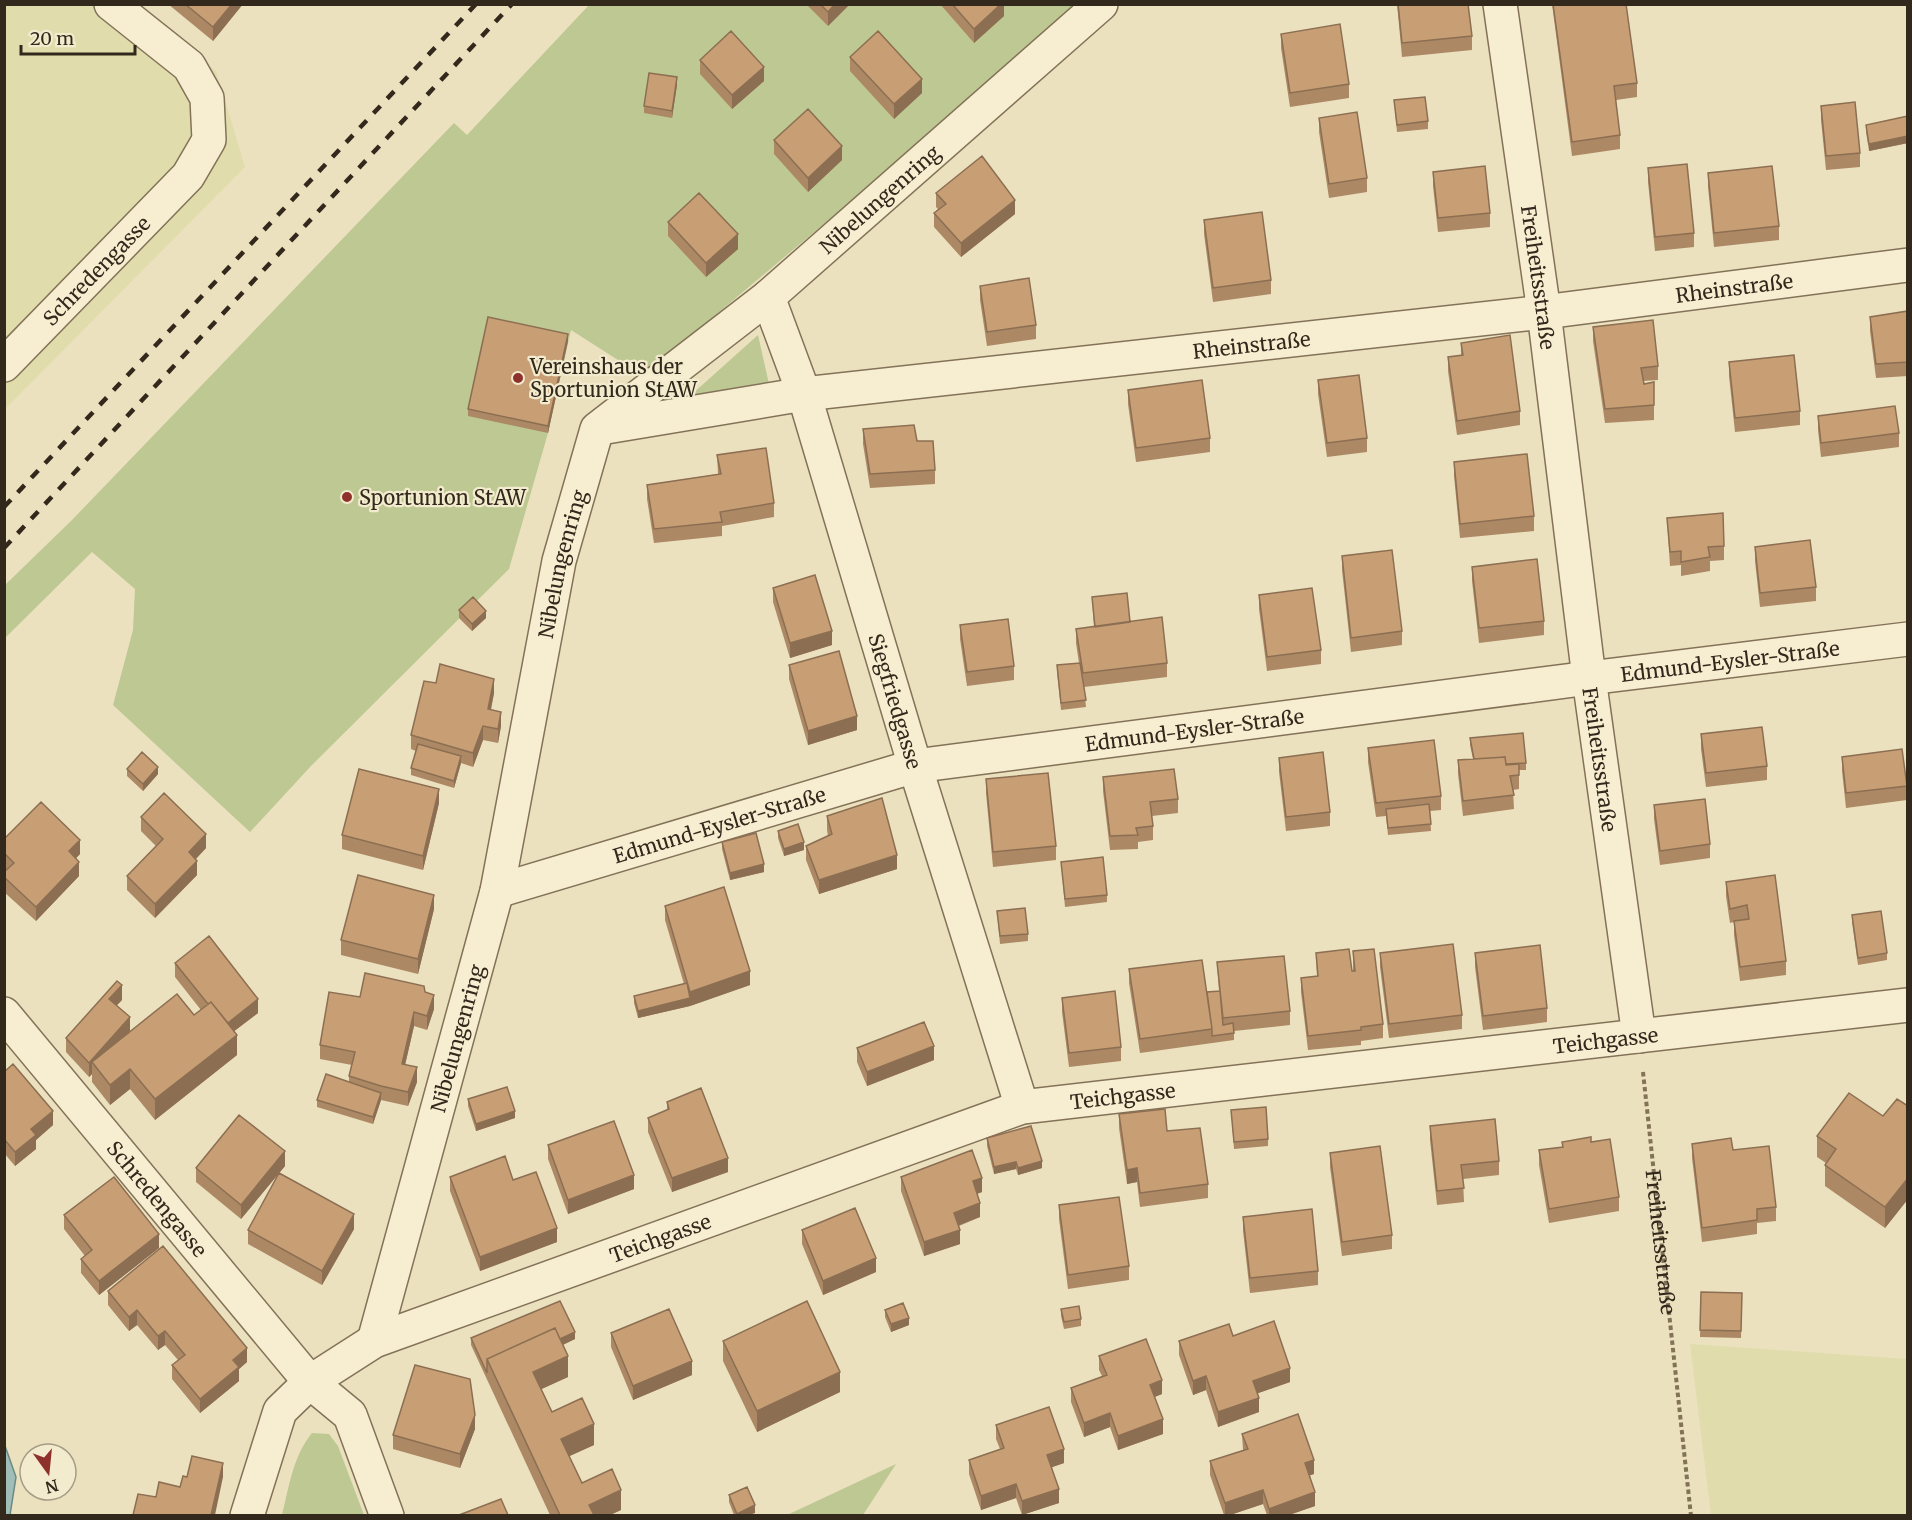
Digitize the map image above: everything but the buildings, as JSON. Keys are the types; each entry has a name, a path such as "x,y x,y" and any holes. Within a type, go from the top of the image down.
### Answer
{"street":[{"name":"Schredengasse","path":"4,365 188,176 209,140 207,98 189,66 111,4"},
{"name":"Nibelungenring","path":"374,1341 497,891 559,561 597,429 768,297 1101,4"},
{"name":"Freiheitsstraße","path":"1500,4 1544,312 1589,678 1639,1036"},
{"name":"Rheinstraße","path":"597,429 804,394 1544,312 1908,265"},
{"name":"Siegfriedgasse","path":"768,297 804,394 915,766 1022,1107"},
{"name":"Edmund-Eysler-Straße","path":"497,891 915,766 1908,639"},
{"name":"Teichgasse","path":"374,1341 1022,1107 1908,1005"},
{"name":"Schredengasse","path":"4,1014 310,1382"},
{"path":"247,1515 280,1411 310,1382 374,1341"},
{"path":"310,1382 350,1415 387,1515"}],"path":[{"name":"Freiheitsstraße","path":"1639,1036 1691,1515"}],"shaded area":[{"path":"5,5 128,5 216,71 245,167 5,409"},
{"path":"1690,1344 1907,1359 1907,1515 1711,1515"}],"green space":[{"path":"589,5 1084,5 643,376 571,330 548,433 509,569 311,766 250,832 113,705 133,630 135,589 92,552 5,638 5,585 72,520 454,123 467,135"},
{"path":"758,335 769,384 691,395"},
{"path":"312,1433 329,1434 338,1446 364,1515 282,1515 296,1462"},
{"path":"896,1464 863,1515 787,1515"}],"water":[{"path":"4,1443 16,1477 10,1515 5,1515"}],"railway":[{"path":"4,507 476,4"},
{"path":"4,548 512,4"}],"place":[{"name":"Vereinshaus der Sportunion StAW","path":"518,378"},
{"name":"Sportunion StAW","path":"347,497"}]}
